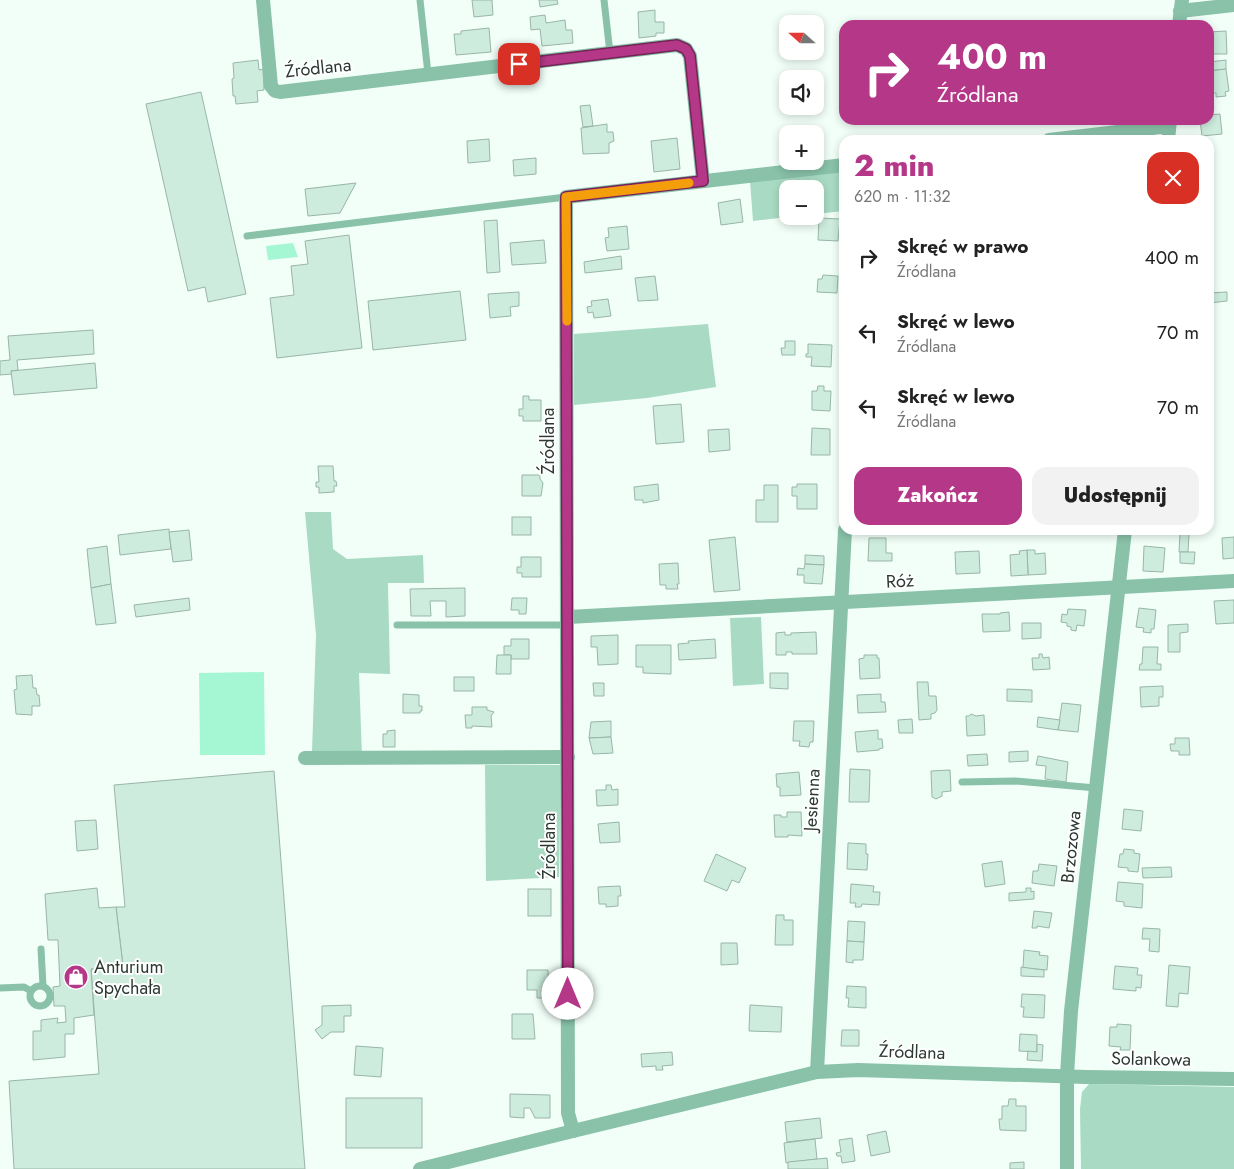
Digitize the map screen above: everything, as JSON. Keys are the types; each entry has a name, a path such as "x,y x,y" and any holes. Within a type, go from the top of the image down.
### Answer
{"street":[{"name":"Źródlana","path":"263,0 271,86 280,92 677,45 686,49 690,56 703,181"},
{"path":"1180,12 1234,5"},
{"path":"1085,135 1156,125"},
{"path":"566,197 839,166"},
{"name":"Źródlana","path":"566,197 568,1113 573,1131 817,1072 858,1070 1067,1075"},
{"name":"Jesienna","path":"817,1072 845,535"},
{"name":"Brzozowa","path":"1067,1169 1067,1075 1071,1011 1124,535"},
{"name":"Róż","path":"568,621 841,603 1234,581"},
{"path":"306,758 568,757"},
{"name":"Solankowa","path":"1067,1075 1234,1079"},
{"path":"420,1169 573,1131"}],"lane":[{"path":"420,0 428,74"},
{"path":"604,0 610,53"},
{"path":"247,236 566,197"},
{"path":"397,625 568,621"},
{"path":"962,782 1015,781 1096,788"},
{"path":"41,949 43,986"},
{"path":"36,986 43,986 48,990 50,996 45,1005 39,1006 33,1003 30,997 31,991 36,986"},
{"path":"0,988 24,987 31,991"}],"shaded area":[{"path":"839,172 839,212 824,213 824,180 779,180 779,218 753,221 750,181"},
{"path":"293,243 298,257 268,260 266,246"},
{"path":"708,324 716,387 647,398 574,405 574,334"},
{"path":"305,512 331,512 333,549 347,559 423,555 424,583 388,583 390,674 359,673 362,756 312,751 316,635"},
{"path":"761,617 764,684 733,686 730,618"},
{"path":"264,672 265,755 200,755 199,673"},
{"path":"485,765 561,765 559,877 486,881"},
{"path":"1089,1084 1234,1087 1234,1169 1081,1169 1080,1109 1082,1092"}],"building":[{"path":"472,0 492,0 493,15 474,17"},
{"path":"539,0 557,0 558,4 540,7"},
{"path":"655,10 655,22 664,22 664,33 656,33 656,36 639,38 638,12"},
{"path":"545,15 546,23 565,20 566,30 572,30 573,43 542,46 540,29 531,30 530,17"},
{"path":"489,28 491,52 456,55 454,34 461,34 461,31"},
{"path":"1226,31 1227,54 1214,54 1214,32"},
{"path":"258,60 259,70 263,69 264,90 257,91 258,102 236,104 235,96 233,96 233,63"},
{"path":"1226,60 1226,69 1214,70 1214,61"},
{"path":"1226,69 1229,91 1225,92 1226,96 1216,97 1216,93 1214,93 1214,70"},
{"path":"201,92 246,294 208,302 205,287 188,291 146,104"},
{"path":"590,105 593,126 583,127 580,106"},
{"path":"1220,114 1222,134 1202,135 1201,125 1214,125 1214,115"},
{"path":"607,124 607,132 613,132 614,141 609,143 609,153 583,154 581,128"},
{"path":"677,138 680,169 654,172 651,141"},
{"path":"489,139 490,161 468,163 467,141"},
{"path":"536,158 536,174 514,176 513,160"},
{"path":"356,183 340,213 308,216 305,189"},
{"path":"740,199 743,222 721,225 718,203"},
{"path":"824,218 839,219 838,241 818,240 819,225 824,225"},
{"path":"497,220 500,272 487,273 484,221"},
{"path":"627,226 629,249 607,251 605,238 609,237 608,228"},
{"path":"349,235 362,348 277,358 270,298 294,295 291,266 308,264 305,241"},
{"path":"544,240 546,263 512,265 510,243"},
{"path":"621,256 622,269 585,273 584,262"},
{"path":"823,275 838,276 837,293 817,292 818,279 822,279"},
{"path":"655,276 658,300 638,301 635,278"},
{"path":"460,291 466,340 373,350 368,301"},
{"path":"519,292 519,306 510,307 511,316 490,318 488,294"},
{"path":"1227,292 1227,301 1214,302 1214,293"},
{"path":"608,299 611,316 594,318 593,312 588,313 587,307 592,306 591,301"},
{"path":"93,330 94,354 17,360 18,370 11,371 12,374 0,375 0,361 10,360 8,336"},
{"path":"785,341 795,341 795,355 782,355 781,348 785,348"},
{"path":"808,344 832,345 831,367 811,366 812,357 806,357 806,354 808,354"},
{"path":"95,363 97,388 14,395 11,371"},
{"path":"818,386 824,386 824,391 831,391 830,411 812,410 812,391 817,391"},
{"path":"523,396 529,396 529,400 541,400 541,421 523,421 523,416 519,416 519,409 523,409"},
{"path":"681,404 684,442 656,444 653,406"},
{"path":"812,428 830,429 830,455 811,455"},
{"path":"729,429 730,450 709,452 708,430"},
{"path":"318,466 333,466 334,481 336,481 337,486 334,486 334,492 319,493 319,487 316,487 316,482 319,482"},
{"path":"522,475 540,475 543,483 541,496 522,496"},
{"path":"658,484 659,500 643,503 643,500 635,500 634,487"},
{"path":"797,484 817,484 817,509 797,509 797,496 792,496 792,487 797,487"},
{"path":"764,485 778,485 778,522 756,522 756,500 764,500"},
{"path":"512,517 531,517 531,535 512,535"},
{"path":"169,529 171,549 120,555 118,535"},
{"path":"189,530 192,560 173,562 169,532"},
{"path":"1180,535 1189,535 1188,552 1179,552"},
{"path":"735,537 740,590 714,592 709,540"},
{"path":"1234,537 1234,558 1223,559 1222,538"},
{"path":"869,538 886,538 886,553 892,553 892,561 868,561"},
{"path":"107,546 111,584 91,588 87,549"},
{"path":"1144,546 1165,548 1163,572 1143,571"},
{"path":"1027,550 1035,550 1035,554 1045,553 1046,574 1028,575"},
{"path":"1027,550 1028,575 1011,576 1010,555 1020,554 1019,551"},
{"path":"979,551 980,573 956,574 955,552"},
{"path":"1180,552 1195,552 1194,564 1180,563"},
{"path":"805,555 824,556 824,565 805,564"},
{"path":"521,557 541,557 541,577 522,577 522,573 517,573 517,567 521,567"},
{"path":"678,563 678,589 666,589 666,585 660,585 659,564"},
{"path":"805,564 824,565 822,584 804,583 804,575 797,575 798,568 804,569"},
{"path":"111,584 116,623 96,625 91,588"},
{"path":"465,588 465,616 446,617 446,601 430,601 431,616 411,616 410,589"},
{"path":"189,598 190,610 136,617 134,605"},
{"path":"512,598 527,598 526,614 519,614 519,610 511,610"},
{"path":"1234,600 1234,623 1216,624 1214,601"},
{"path":"1139,608 1156,610 1154,629 1151,629 1151,633 1143,632 1144,628 1136,627"},
{"path":"1068,609 1086,610 1084,626 1077,625 1076,631 1071,630 1067,623 1061,622 1062,614 1067,615"},
{"path":"1009,612 1010,631 983,632 982,614"},
{"path":"1022,623 1041,623 1041,638 1022,639"},
{"path":"1188,624 1188,632 1180,633 1180,652 1168,652 1168,625"},
{"path":"785,632 785,635 791,635 791,633 816,632 817,654 792,654 792,652 786,652 786,655 776,655 776,633"},
{"path":"618,635 618,664 598,665 597,647 591,647 591,636"},
{"path":"511,639 529,639 529,659 511,659 511,655 504,655 504,646 511,646"},
{"path":"715,639 716,658 679,660 678,644 689,643 688,641"},
{"path":"636,645 671,645 671,674 643,673 643,667 636,667"},
{"path":"1143,647 1158,647 1157,664 1161,664 1161,670 1139,670 1140,664 1142,664"},
{"path":"1039,654 1042,654 1043,658 1049,657 1050,669 1033,670 1032,658 1039,658"},
{"path":"497,655 511,655 511,674 496,674"},
{"path":"864,655 877,655 877,658 879,658 880,678 860,679 859,659 864,658"},
{"path":"770,673 788,673 788,689 770,688"},
{"path":"32,675 33,688 36,688 37,695 39,695 40,706 32,706 32,715 16,714 14,690 17,689 16,676"},
{"path":"454,677 474,677 474,691 454,691"},
{"path":"917,682 928,682 929,696 936,696 937,710 931,714 931,719 919,720"},
{"path":"593,683 604,683 604,696 594,696"},
{"path":"1163,686 1163,697 1159,697 1159,706 1141,707 1140,687"},
{"path":"1007,689 1032,690 1032,702 1007,701"},
{"path":"403,694 419,695 419,706 422,706 420,713 403,713"},
{"path":"881,694 881,702 885,702 886,712 858,713 857,695"},
{"path":"1062,703 1081,705 1078,732 1058,730"},
{"path":"472,707 487,707 487,710 494,712 491,716 492,727 472,726 472,728 466,728 465,715 472,715"},
{"path":"971,714 976,716 984,715 985,735 967,736 966,716"},
{"path":"1038,717 1060,720 1058,730 1037,727"},
{"path":"912,719 913,733 899,733 898,720"},
{"path":"611,721 611,737 589,738 591,722"},
{"path":"794,721 814,721 813,742 810,742 809,747 799,746 800,741 793,741"},
{"path":"395,730 395,747 383,747 383,734 387,734 387,731"},
{"path":"878,730 878,739 882,739 883,748 857,752 855,732"},
{"path":"611,737 613,753 593,754 589,738"},
{"path":"1175,738 1189,738 1190,755 1179,755 1179,751 1171,751 1170,744 1175,744"},
{"path":"1028,751 1028,761 1009,762 1009,752"},
{"path":"987,754 988,765 968,766 967,755"},
{"path":"1038,756 1068,762 1066,782 1045,779 1046,766 1036,765"},
{"path":"850,769 870,770 869,802 849,802"},
{"path":"950,770 951,791 942,792 942,796 936,799 932,797 931,771"},
{"path":"274,771 305,1169 14,1169 9,1081 99,1074 91,969 123,966 116,907 125,907 114,785"},
{"path":"799,772 801,795 780,796 780,787 777,787 776,774"},
{"path":"606,785 611,785 612,790 618,789 618,805 597,806 596,790 606,790"},
{"path":"1124,809 1143,811 1141,831 1122,829"},
{"path":"787,812 801,812 802,836 788,835 788,837 775,837 774,815 787,817"},
{"path":"96,820 98,849 77,851 75,821"},
{"path":"619,822 620,842 600,843 598,824"},
{"path":"848,843 866,844 866,854 868,854 867,870 847,869"},
{"path":"1124,849 1134,850 1134,853 1140,854 1138,872 1118,867 1120,854 1123,854"},
{"path":"716,854 746,868 739,883 732,880 727,891 704,881"},
{"path":"1002,861 1005,884 985,887 982,864"},
{"path":"1039,864 1057,866 1054,886 1032,883 1033,871 1038,871"},
{"path":"1171,867 1172,877 1143,878 1142,868"},
{"path":"1118,882 1143,884 1142,908 1124,906 1124,902 1116,901"},
{"path":"851,884 874,886 873,892 880,892 879,905 862,904 861,907 855,907 856,903 850,903"},
{"path":"620,886 621,896 618,896 618,906 606,907 606,904 599,904 598,887"},
{"name":"Anturium Spychała","path":"97,888 99,908 116,907 123,966 91,969 94,1015 74,1018 74,1034 65,1034 65,1057 33,1060 33,1031 41,1031 41,1020 58,1018 57,1023 66,1022 65,1006 54,1006 53,987 60,986 58,940 48,940 45,894"},
{"path":"1026,888 1031,888 1031,892 1034,891 1034,899 1009,901 1009,893 1026,892"},
{"path":"528,889 551,889 551,916 528,916"},
{"path":"1034,911 1052,913 1049,928 1037,926 1037,928 1032,928"},
{"path":"776,915 784,915 784,920 793,920 793,945 775,945"},
{"path":"848,921 865,922 864,942 847,941"},
{"path":"1143,928 1160,929 1159,952 1149,951 1150,939 1142,939"},
{"path":"847,941 864,942 863,960 853,960 853,963 846,962"},
{"path":"721,943 737,943 738,964 721,965"},
{"path":"1024,950 1040,952 1039,955 1048,956 1047,970 1023,968"},
{"path":"1169,965 1190,967 1188,994 1179,993 1178,1007 1166,1006"},
{"path":"1115,966 1138,968 1137,975 1142,975 1141,988 1136,987 1136,991 1113,989"},
{"path":"1021,967 1044,970 1044,977 1021,976"},
{"path":"527,970 548,970 549,998 537,998 537,990 527,990"},
{"path":"847,986 866,987 866,1008 848,1007 849,998 846,998"},
{"path":"1022,994 1045,995 1044,1018 1023,1017 1024,1007 1021,1007"},
{"path":"351,1005 351,1016 344,1016 344,1032 331,1032 322,1039 315,1030 322,1025 322,1006"},
{"path":"750,1005 782,1007 781,1032 749,1031"},
{"path":"512,1014 533,1014 535,1039 512,1039"},
{"path":"1117,1024 1131,1025 1130,1050 1120,1050 1121,1047 1109,1046 1110,1027 1117,1027"},
{"path":"842,1030 859,1030 859,1046 841,1046"},
{"path":"1020,1034 1037,1035 1037,1052 1019,1051"},
{"path":"1037,1044 1043,1045 1042,1061 1027,1060 1028,1051 1037,1052"},
{"path":"356,1046 383,1048 381,1077 354,1075"},
{"path":"672,1052 673,1065 662,1066 663,1070 656,1070 656,1066 642,1067 641,1054"},
{"path":"510,1094 550,1095 550,1118 535,1118 530,1108 524,1108 524,1118 510,1117"},
{"path":"346,1098 422,1098 422,1148 346,1148"},
{"path":"1009,1099 1016,1099 1016,1106 1026,1106 1026,1131 1000,1130 999,1119 1002,1119 1002,1106 1008,1106"},
{"path":"820,1118 822,1138 787,1142 785,1122"},
{"path":"886,1131 890,1152 871,1156 867,1135"},
{"path":"852,1138 855,1161 842,1163 841,1156 837,1156 836,1153 841,1152 839,1140"},
{"path":"815,1139 817,1159 786,1163 784,1143"},
{"path":"827,1158 828,1169 788,1169 788,1162"},
{"path":"1024,1162 1024,1169 1010,1169 1010,1163"}],"slow traffic":[{"path":"567,321 566,197 689,183"}],"place":[{"name":"Anturium Spychała","path":"76,977"}],"route":[{"path":"519,64 677,45 686,49 690,56 703,181 566,197 568,994"}]}
